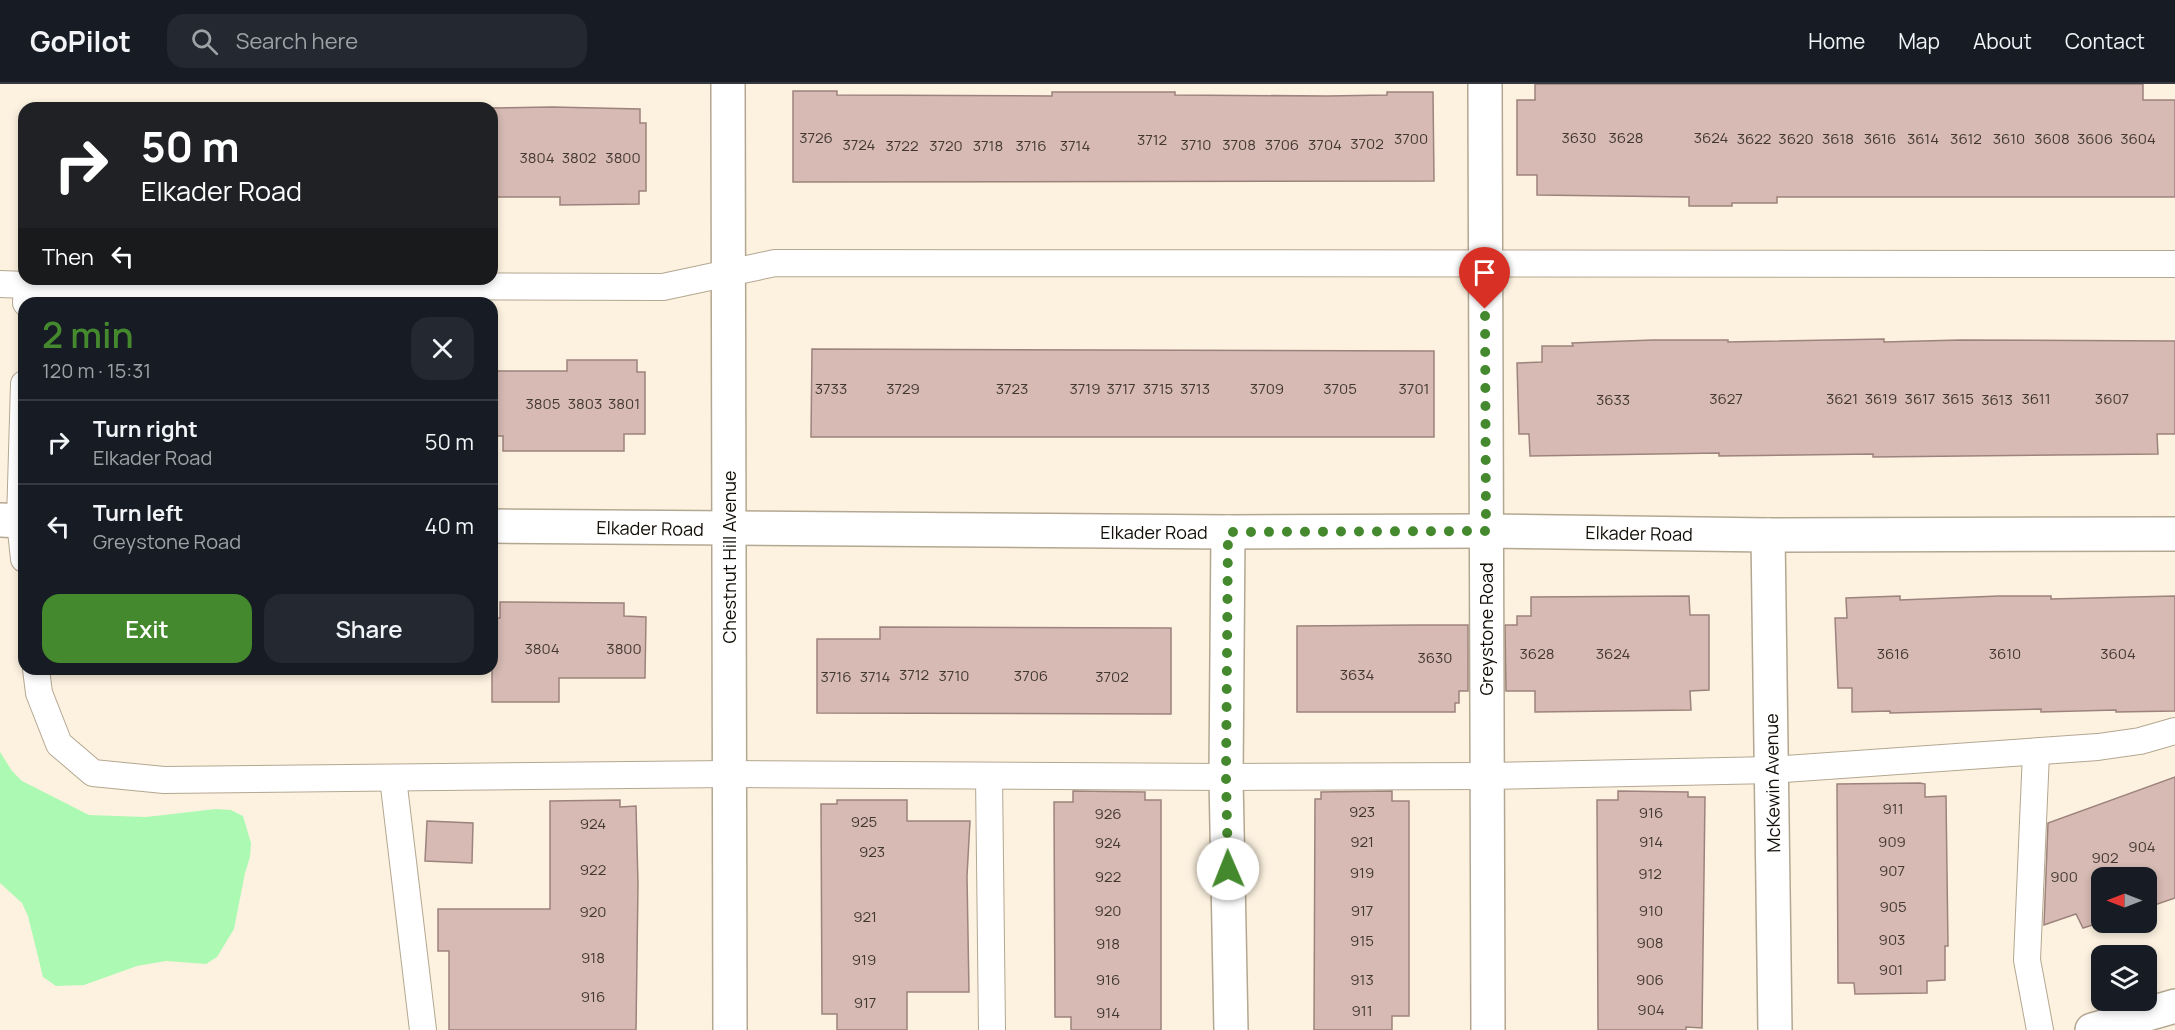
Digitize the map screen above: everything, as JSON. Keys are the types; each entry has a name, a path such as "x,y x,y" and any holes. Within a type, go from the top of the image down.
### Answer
{"street":[{"name":"Chestnut Hill Avenue","path":"728,84 730,1030"},
{"name":"Greystone Road","path":"1485,84 1488,1030"},
{"name":"Elkader Road","path":"498,526 1228,532 1486,531 1768,535 2175,534"},
{"path":"1228,532 1226,777 1231,1030"},
{"name":"McKewin Avenue","path":"1768,535 1774,1030"},
{"path":"2092,1030 2175,1006"}],"lane":[{"path":"0,284 27,294 663,287 775,263 2175,264"},
{"path":"15,521 18,475"},
{"path":"37,675 39,693 59,744 93,774 164,780 729,774 1487,776 1772,770 2036,753 2140,741 2175,731"},
{"path":"2036,753 2027,960 2040,1030"},
{"path":"988,776 992,1030"},
{"path":"393,778 423,1030"}],"green space":[{"path":"0,752 12,771 22,781 89,815 146,817 216,809 231,810 243,816 251,843 250,857 234,929 217,957 206,964 166,961 137,966 84,985 56,986 43,977 28,916 22,903 0,883"}],"building":[{"path":"1535,84 2143,84 2143,100 2175,100 2175,197 1777,197 1777,203 1689,206 1689,197 1537,195 1537,175 1517,175 1517,100 1535,100"},
{"path":"793,91 837,91 837,95 1052,96 1052,92 1327,96 1433,92 1434,181 793,182"},
{"path":"498,108 640,109 640,123 646,123 646,191 639,191 639,204 560,205 560,197 498,197"},
{"path":"1884,339 1884,342 2175,341 2175,434 2157,434 2158,454 1873,457 1873,454 1719,456 1719,453 1530,456 1529,434 1519,434 1517,363 1542,362 1542,346 1653,340 1728,340 1728,342"},
{"path":"812,349 1434,351 1434,437 811,437"},
{"path":"567,360 637,360 637,372 645,372 645,434 624,434 624,451 503,451 503,436 498,436 498,371 567,371"},
{"path":"1689,596 1690,615 1709,615 1709,690 1690,691 1691,710 1535,712 1535,691 1506,691 1505,625 1517,625 1517,616 1531,616 1531,597"},
{"path":"1900,596 1900,600 1999,596 2051,596 2051,599 2175,596 2175,711 2041,712 2041,709 1852,712 1852,688 1838,688 1835,618 1847,618 1846,598"},
{"path":"500,602 624,603 624,616 646,617 645,678 559,678 559,702 492,702 492,675 498,675 498,618 500,618"},
{"path":"1468,625 1468,691 1459,691 1459,703 1455,703 1455,712 1297,712 1297,626"},
{"path":"880,627 1171,628 1171,714 817,713 817,639 880,639"},
{"path":"2175,777 2175,898 2157,904 2157,867 2091,867 2091,925 2083,928 2076,914 2044,925 2048,823"},
{"path":"1837,784 1925,784 1925,797 1946,796 1948,946 1945,946 1945,980 1927,981 1927,993 1855,994 1854,983 1838,983"},
{"path":"1073,791 1145,792 1145,800 1161,800 1161,1030 1071,1030 1071,1017 1055,1017 1054,802 1073,802"},
{"path":"1392,791 1392,801 1409,801 1409,1016 1392,1016 1392,1030 1314,1030 1315,799 1321,799 1321,792"},
{"path":"1618,791 1688,792 1688,797 1705,797 1702,1028 1598,1030 1597,800 1618,800"},
{"path":"620,800 620,807 636,806 638,884 636,1030 449,1030 449,951 438,951 438,909 550,909 550,801"},
{"path":"837,800 907,800 907,821 970,821 967,876 969,992 907,992 907,1030 837,1030 837,1014 822,1014 821,804 837,804"},
{"path":"427,821 473,823 472,863 425,861"}],"route":[{"path":"1228,869 1226,777 1228,532 1486,531 1485,309"}]}
